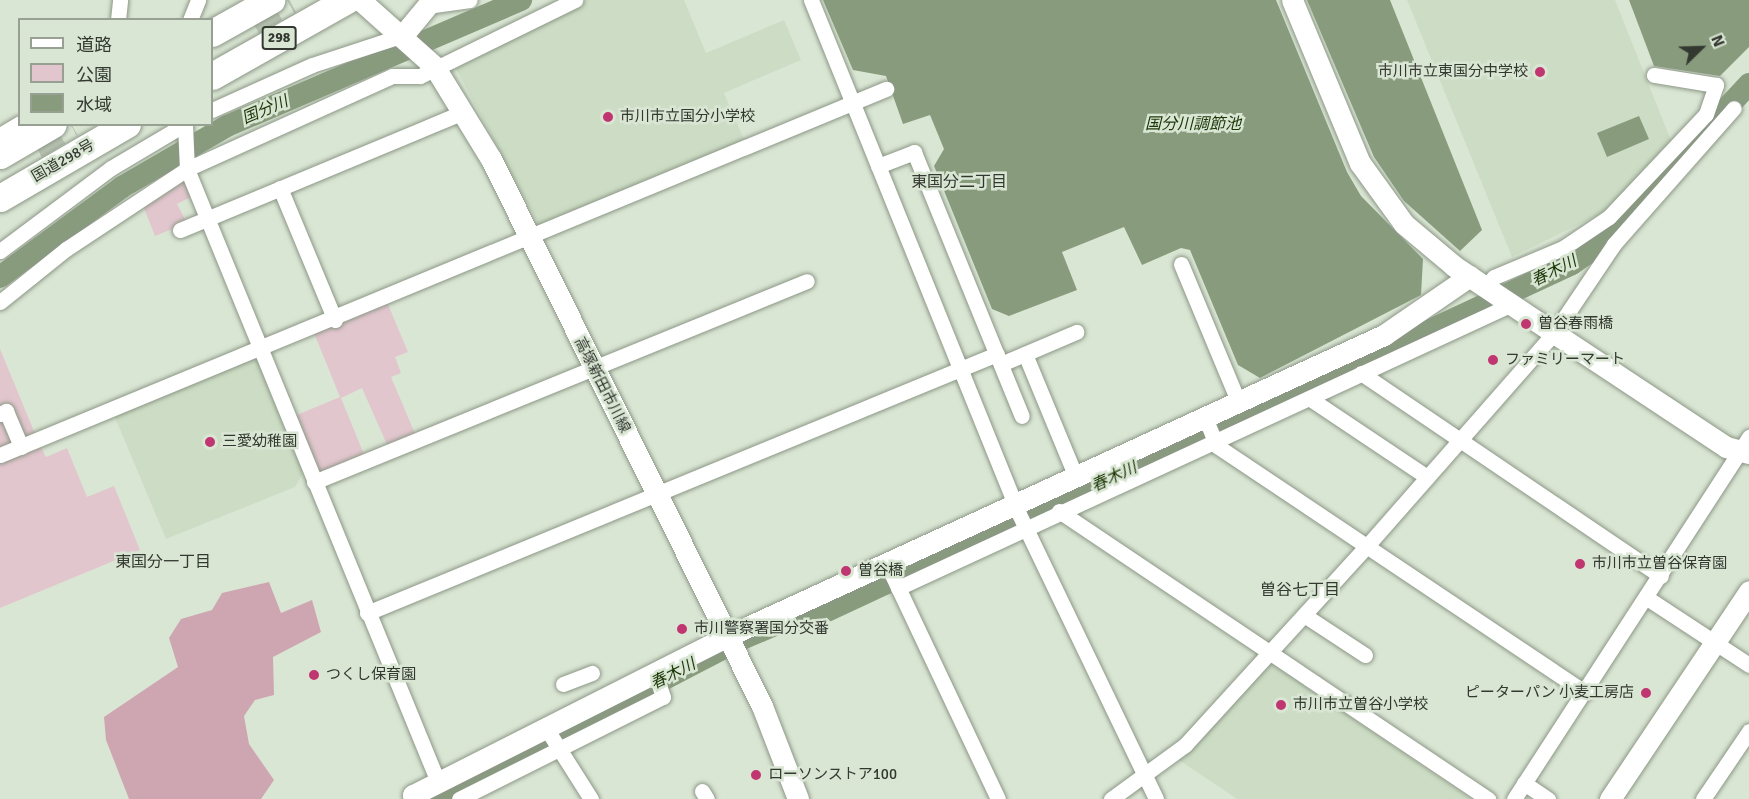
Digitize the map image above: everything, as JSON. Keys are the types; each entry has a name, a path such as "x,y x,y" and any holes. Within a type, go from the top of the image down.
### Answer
{"highway":[{"name":"298","path":"213,32 271,0"},
{"name":"298","path":"213,75 347,0"},
{"path":"0,155 50,126"},
{"name":"国道298号","path":"0,198 124,126"}],"street":[{"path":"118,18 120,0"},
{"path":"191,18 198,0"},
{"name":"高塚新田市川線","path":"360,0 403,35 429,62 464,111 732,642 798,799"},
{"path":"213,110 312,65 403,35 430,3 470,0"},
{"path":"0,302 66,249 187,165 392,76 416,77 429,62 574,0"},
{"path":"811,0 1020,518 1142,778 1156,799"},
{"path":"1292,0 1347,136 1373,184 1422,241 1554,333 1746,447 1514,799"},
{"path":"1493,292 1494,277 1563,248 1609,217 1706,114 1716,85 1654,75"},
{"path":"0,455 261,351 886,89"},
{"path":"1111,799 1185,745 1366,547 1554,333 1614,244 1734,108"},
{"path":"180,230 464,111"},
{"path":"0,135 18,124"},
{"path":"0,251 111,168 185,127 187,165 207,219 438,782"},
{"path":"878,166 914,152 1022,416"},
{"path":"280,188 335,320"},
{"path":"1181,264 1239,403"},
{"path":"314,483 807,281"},
{"path":"459,799 551,739 732,642 893,577 1020,518 1075,475 1310,398 1361,374 1493,292"},
{"path":"893,577 1020,518 1059,511 1211,430 1239,403 1399,327 1493,292"},
{"path":"367,613 960,370 1025,354 1077,332"},
{"path":"1025,354 1075,475"},
{"path":"1361,374 1661,576"},
{"path":"1310,398 1427,477"},
{"path":"0,414 6,411 21,447"},
{"path":"1211,430 1366,547 1585,692"},
{"path":"1059,511 1270,652 1436,758 1488,799"},
{"path":"893,577 998,799"},
{"path":"1610,799 1749,591"},
{"path":"1647,598 1749,665"},
{"path":"1304,615 1365,655"},
{"path":"563,684 592,673"},
{"path":"1703,799 1749,730"},
{"path":"411,798 438,782 551,739"},
{"path":"551,739 591,799"},
{"path":"1524,783 1548,799"}],"shaded area":[{"name":"市川市立国分小学校","path":"587,0 684,0 706,53 784,20 801,60 724,93 745,142 540,227 454,65"},
{"name":"市川市立東国分中学校","path":"1407,0 1615,0 1672,143 1606,211 1512,257"},
{"name":"三愛幼稚園","path":"258,356 305,470 295,487 166,539 114,415"},
{"path":"269,582 281,613 312,600 321,632 273,657 274,695 255,700 244,716 249,744 274,780 261,799 129,799 106,740 104,717 178,667 169,638 181,619 212,610 222,593"},
{"name":"市川市立曽谷小学校","path":"1271,663 1471,799 1237,799 1176,758"}],"green space":[{"path":"181,177 195,195 177,204 187,223 155,236 142,203"},
{"path":"387,302 408,352 395,357 401,373 391,377 416,436 388,447 362,388 341,398 365,457 318,476 292,417 340,397 314,333"},
{"path":"0,349 36,436 26,440 0,408"},
{"path":"0,419 14,442 0,450"},
{"path":"40,445 46,457 67,448 87,497 114,486 140,550 0,608 0,462"}],"water":[{"name":"国分川調節池","path":"823,0 1276,0 1347,172 1361,196 1423,259 1421,295 1260,378 1238,365 1190,250 1181,248 1142,265 1124,227 1062,252 1077,290 1009,316 992,309 934,166 944,149 930,115 903,124 886,76 853,70"},
{"path":"1307,0 1390,0 1482,230 1460,251 1404,201 1374,157"},
{"path":"1629,0 1749,0 1749,47 1720,76 1654,66"},
{"path":"1639,116 1649,139 1607,157 1597,133"}],"waterway":[{"name":"国分川","path":"0,277 122,187 227,126 521,0"},
{"name":"春木川","path":"433,799 742,639 784,621 801,623 1572,264 1599,245 1749,84"}],"tunnel":[{"path":"252,21 289,0"},
{"path":"35,145 68,126"}],"place":[{"name":"市川市立東国分中学校","path":"1540,72"},
{"name":"市川市立国分小学校","path":"608,117"},
{"name":"曽谷春雨橋","path":"1526,324"},
{"name":"ファミリーマート","path":"1493,360"},
{"name":"三愛幼稚園","path":"210,442"},
{"name":"市川市立曽谷保育園","path":"1580,564"},
{"name":"曽谷橋","path":"846,571"},
{"name":"市川警察署国分交番","path":"682,629"},
{"name":"つくし保育園","path":"314,675"},
{"name":"ピーターパン 小麦工房店","path":"1646,693"},
{"name":"市川市立曽谷小学校","path":"1281,705"},
{"name":"ローソンストア100","path":"756,775"}],"district":[{"name":"東国分二丁目","path":"959,182"},
{"name":"東国分一丁目","path":"163,562"},
{"name":"曽谷七丁目","path":"1300,590"}]}
